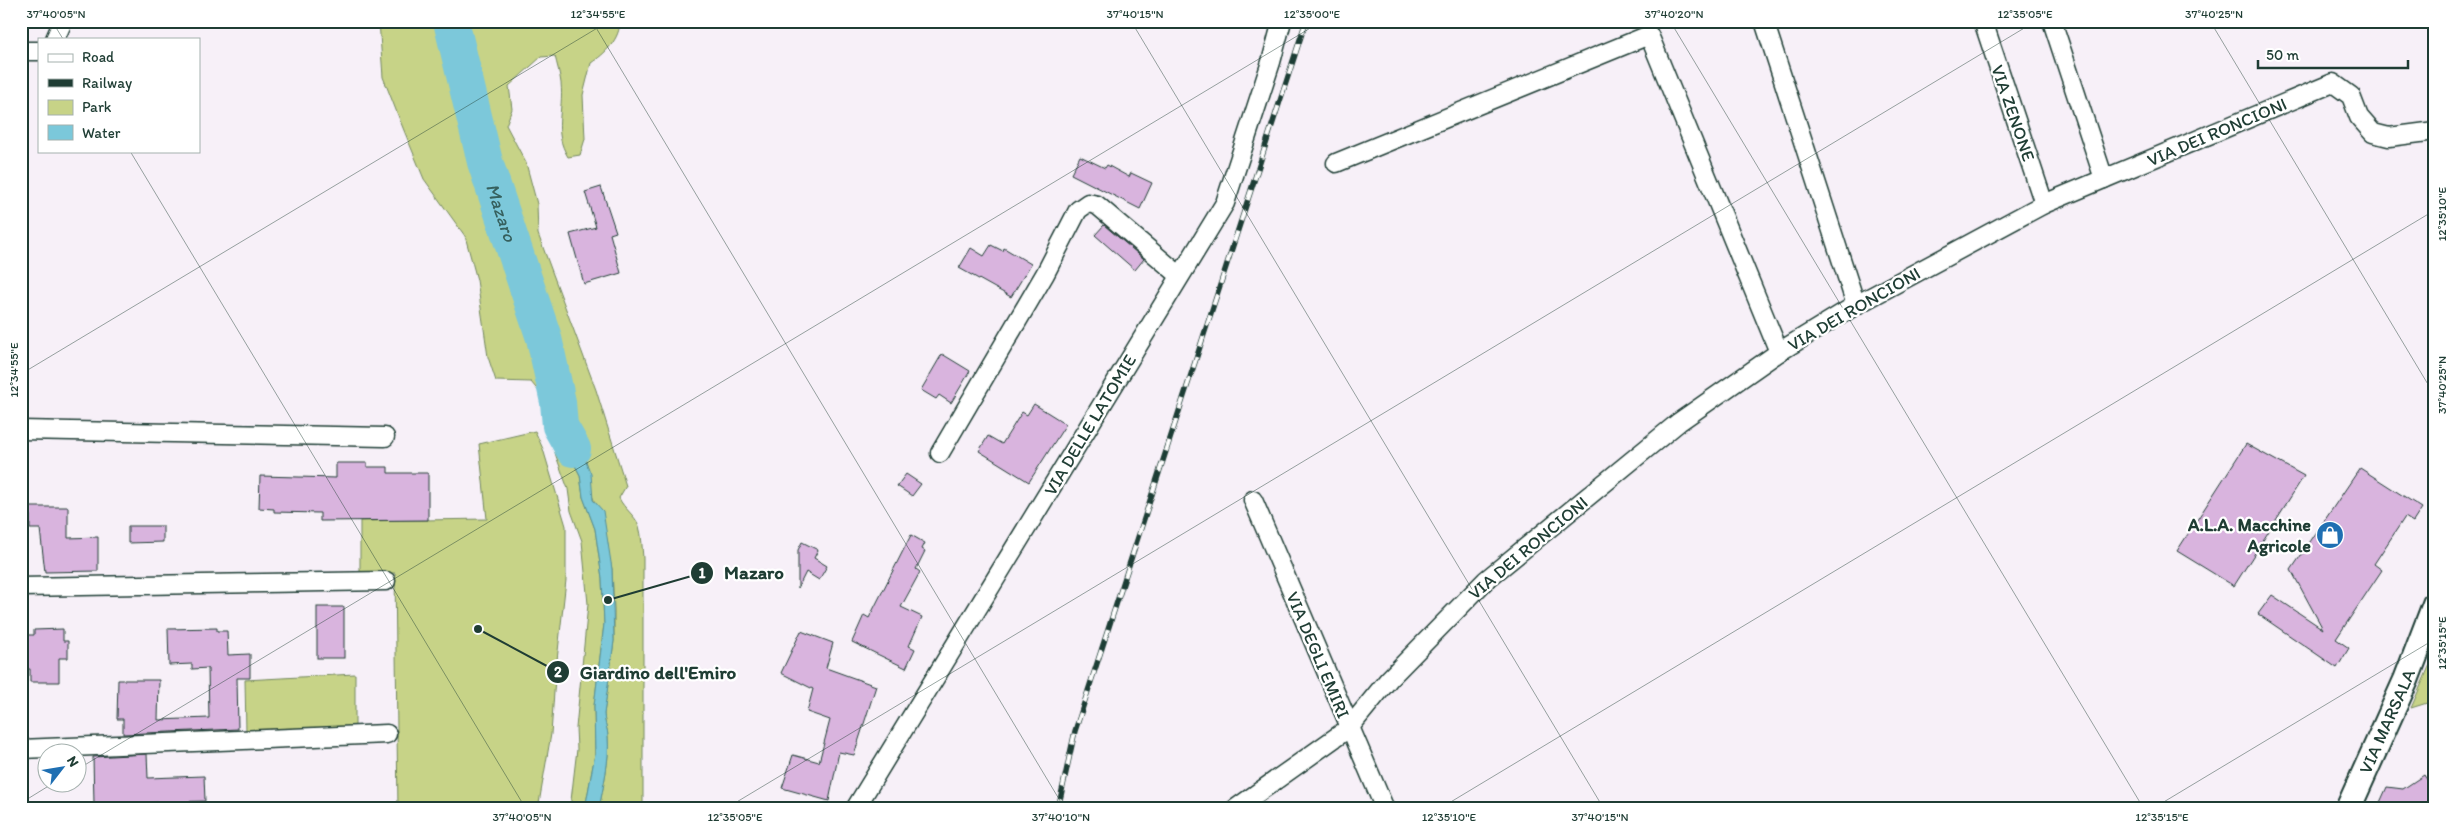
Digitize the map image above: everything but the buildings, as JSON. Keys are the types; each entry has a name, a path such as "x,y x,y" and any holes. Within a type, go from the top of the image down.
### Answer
{"main road":[{"name":"VIA MARSALA","path":"2348,809 2406,680 2435,604"}],"street":[{"path":"55,38 63,21"},
{"name":"VIA DELLE LATOMIE","path":"855,809 1154,320 1179,274 1225,203 1268,71 1282,21"},
{"path":"1764,21 1856,305"},
{"name":"VIA ZENONE","path":"1982,21 2044,204"},
{"path":"2052,21 2104,179"},
{"path":"1336,163 1649,34 1779,352"},
{"path":"21,51 38,51"},
{"name":"VIA DEI RONCIONI","path":"1235,809 1349,728 1389,679 1486,580 1680,422 1779,352 1856,305 2044,204 2255,118 2333,83 2351,96 2359,116 2373,133 2389,137 2435,131"},
{"path":"940,453 1045,274 1078,210 1088,203 1097,205 1179,274"},
{"path":"21,430 385,437"},
{"name":"VIA DEGLI EMIRI","path":"1253,500 1385,809"},
{"path":"21,587 386,581"},
{"path":"21,749 387,734"}],"green space":[{"path":"379,21 620,21 615,40 591,63 583,95 585,139 580,155 568,157 563,147 560,130 562,94 555,56 541,57 509,86 512,109 506,125 526,163 537,204 538,234 596,390 626,486 619,498 635,519 640,530 643,558 643,809 599,809 608,755 608,734 604,714 614,641 612,569 597,505 591,491 587,464 567,430 567,417 558,403 556,416 567,451 580,475 583,497 595,529 602,578 604,624 594,706 595,754 585,809 570,809 577,749 576,728 588,604 582,541 571,511 568,489 544,415 545,399 531,382 496,381 488,357 477,280 465,236 424,179 403,128 383,77"},
{"path":"535,431 543,449 566,526 566,580 551,734 538,809 398,809 395,573 360,574 360,521 487,519 479,444"},
{"path":"2435,653 2435,681 2427,703 2411,708"},
{"path":"355,674 355,728 246,732 245,680"}],"water":[{"path":"558,402 567,417 567,430 578,443 591,474 593,500 603,511 612,569 614,641 604,714 608,734 608,755 599,809 585,809 595,754 594,706 604,624 602,578 595,529 583,497 580,475 556,427"}],"waterway":[{"name":"Mazaro","path":"451,21 485,162 544,338 558,402 560,426 573,449"}],"railway":[{"path":"1058,809 1075,731 1306,21"}],"place":[{"name":"A.L.A. Macchine Agricole","path":"2330,535"},
{"name":"Mazaro","path":"608,600"},
{"name":"Giardino dell'Emiro","path":"478,629"}]}
